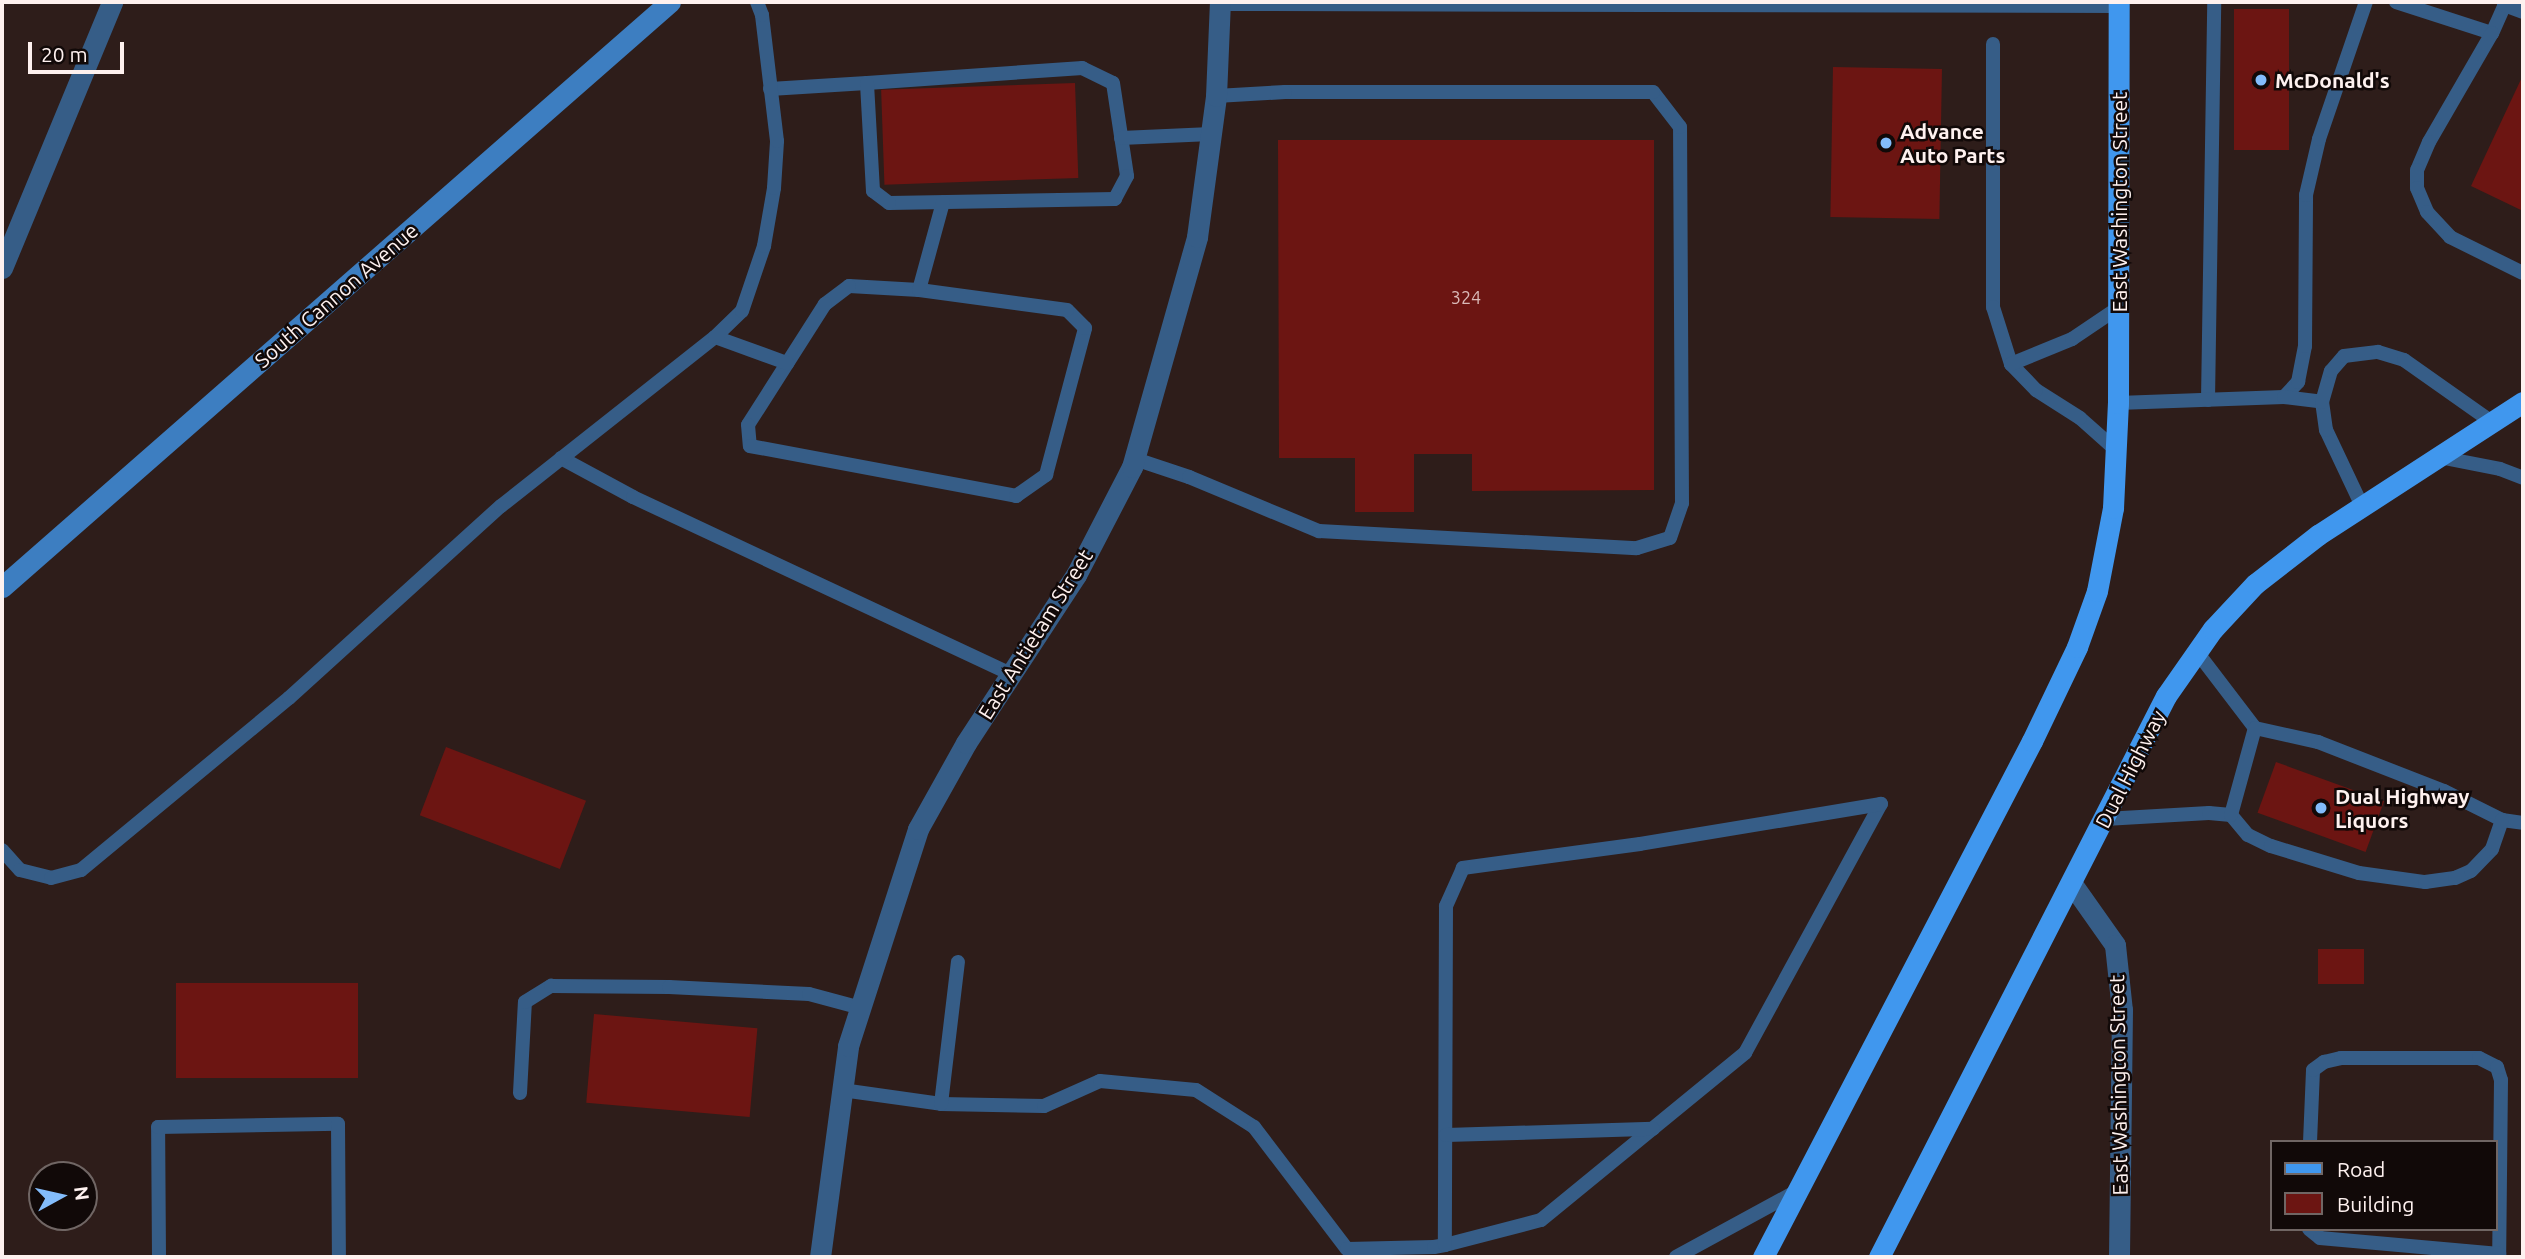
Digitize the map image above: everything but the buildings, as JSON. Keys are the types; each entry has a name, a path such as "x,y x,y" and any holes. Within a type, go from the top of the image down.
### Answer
{"main road":[{"name":"East Washington Street","path":"2118,403 2119,4"},
{"name":"Dual Highway","path":"1879,1257 2166,696 2213,629 2255,584 2318,535 2523,402"},
{"path":"1763,1257 2032,741 2077,647 2097,591 2113,508 2118,403"}],"street":[{"path":"2,268 112,2"},
{"name":"South Cannon Avenue","path":"2,587 670,2"},
{"name":"East Antietam Street","path":"820,1257 848,1046 918,829 966,743 1076,575 1135,459 1197,237 1216,96 1220,3"},
{"name":"East Washington Street","path":"2072,884 2115,945 2122,1010 2119,1257"}],"lane":[{"path":"2,850 20,870 51,878 81,870 289,698 501,506 715,337 742,311 764,246 774,188 776,141 762,15 757,2"},
{"path":"2208,400 2214,2"},
{"path":"2284,397 2298,382 2305,346 2306,195 2319,139 2366,2"},
{"path":"2396,2 2493,33"},
{"path":"1220,3 2119,4"},
{"path":"2523,12 2505,3 2493,33 2429,142 2417,170 2417,188 2427,212 2450,237 2523,273"},
{"path":"1993,44 1993,307 2011,365 2036,390 2080,418 2116,450"},
{"path":"770,89 1082,68 1113,83 1128,176 1115,199 889,204 873,191 867,83"},
{"path":"1135,459 1189,477 1319,531 1637,548 1670,538 1682,503 1680,127 1653,92 1285,92 1216,96"},
{"path":"1121,138 1211,134"},
{"path":"919,290 943,202"},
{"path":"849,286 919,290 1067,310 1085,328 1046,475 1016,496 750,446 748,425 825,304 849,286"},
{"path":"2011,365 2072,339 2118,308"},
{"path":"715,337 787,363"},
{"path":"2362,506 2326,430 2322,402 2331,371 2344,356 2378,352 2404,360 2492,422"},
{"path":"2118,403 2284,397 2322,402"},
{"path":"2439,457 2500,469 2523,478"},
{"path":"561,458 633,497 1011,674"},
{"path":"2197,652 2255,728 2318,742 2444,791 2502,820 2523,822"},
{"path":"2231,815 2255,728"},
{"path":"842,1090 941,1104 1044,1106 1100,1081 1196,1090 1254,1127 1347,1253 1445,1245 1541,1220 1745,1053 1881,804 1640,844 1463,868 1446,906 1445,1245"},
{"path":"2105,818 2209,813 2231,815 2248,835 2271,846 2359,873 2425,882 2455,878 2471,871 2491,849 2502,820"},
{"path":"941,1104 958,962"},
{"path":"520,1093 525,1002 551,986 669,988 809,995 861,1008"},
{"path":"2310,1140 2313,1070 2324,1062 2341,1058 2479,1058 2497,1067 2501,1080 2499,1255 2320,1238 2311,1231"},
{"path":"159,1257 159,1127 338,1124 339,1257"},
{"path":"1446,1135 1653,1129"},
{"path":"1676,1257 1798,1190"}],"place":[{"name":"McDonald's","path":"2261,80"},
{"name":"Advance Auto Parts","path":"1886,143"},
{"name":"Dual Highway Liquors","path":"2321,808"}]}
